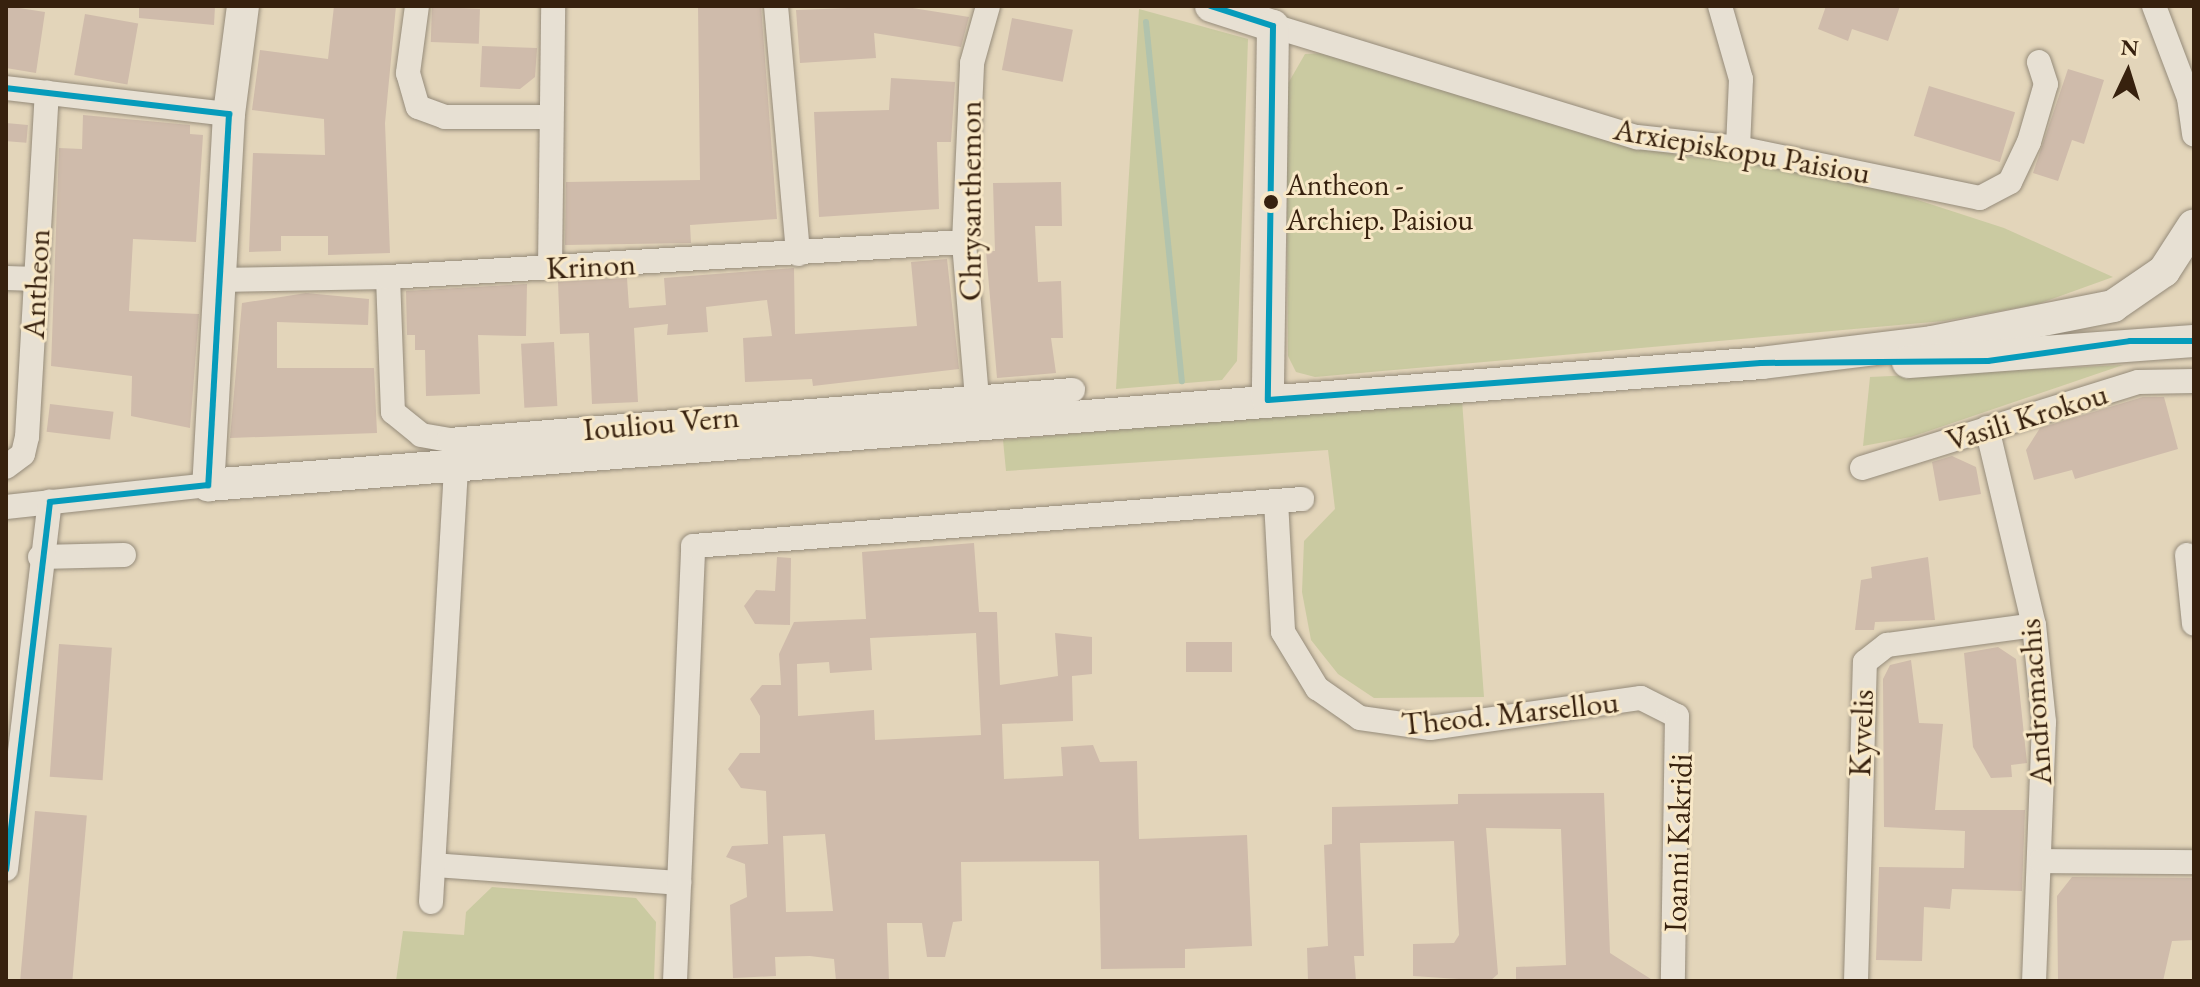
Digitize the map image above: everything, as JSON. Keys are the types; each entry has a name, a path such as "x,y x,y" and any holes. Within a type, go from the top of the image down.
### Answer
{"street":[{"path":"208,485 229,114 243,6"},
{"path":"417,6 408,73 418,107 445,117 549,117"},
{"path":"550,268 549,117 553,6"},
{"path":"776,6 798,254"},
{"name":"Chrysanthemon","path":"977,398 964,242 972,63 988,6"},
{"name":"Arxiepiskopu Paisiou","path":"1211,6 1637,137 1738,148 1989,196 2010,182 2029,142 2046,84 2039,62"},
{"path":"1720,6 1741,79 1738,148"},
{"path":"2154,6 2189,98 2194,135"},
{"path":"1268,400 1265,207 1273,26"},
{"path":"6,88 229,114"},
{"name":"Antheon","path":"6,467 23,454 27,437 47,93"},
{"path":"2194,224 2194,253"},
{"path":"6,507 208,485 1761,363 1974,335 2113,306 2164,271 2194,224"},
{"name":"Krinon","path":"218,280 388,277 964,242"},
{"name":"Iouliou Vern","path":"388,277 393,412 421,435 449,440 1073,390"},
{"path":"6,278 37,279"},
{"path":"1761,363 1988,361 2130,341 2194,341"},
{"name":"Vasili Krokou","path":"1862,468 2138,382 2194,381"},
{"name":"Andromachis","path":"1987,428 2034,625 2044,722 2034,981"},
{"path":"431,902 456,467"},
{"path":"675,981 693,546 1302,499"},
{"name":"Theod. Marsellou","path":"1276,501 1283,632 1317,688 1360,718 1411,729 1627,699 1669,708"},
{"path":"6,869 12,762 50,502"},
{"path":"40,557 124,555"},
{"path":"2187,555 2194,624"},
{"name":"Kyvelis","path":"1856,981 1865,662 1887,645 2034,625"},
{"name":"Ioanni Kakridi","path":"1669,708 1681,732 1673,981"},
{"path":"2041,861 2194,862"},
{"path":"434,865 679,883"}],"green space":[{"path":"1139,9 1248,39 1237,361 1222,380 1116,389"},
{"path":"1328,53 1680,156 1780,166 1890,191 2004,228 2113,277 2038,304 1944,321 1315,377 1296,372 1288,356 1286,87 1305,54"},
{"path":"2123,365 1911,437 1863,446 1870,377"},
{"path":"1462,400 1484,697 1374,698 1338,674 1311,640 1302,592 1304,541 1335,509 1328,450 1006,471 1003,440"},
{"path":"492,887 636,898 656,922 654,981 396,981 403,931 464,935 466,912"}],"building":[{"path":"6,6 45,12 36,73 6,68"},
{"path":"139,6 215,6 214,25 139,18"},
{"path":"334,6 396,6 385,123 390,253 328,255 328,236 281,236 281,251 249,252 253,153 325,155 324,119 252,110 260,50 328,59"},
{"path":"698,6 761,6 777,219 690,225 691,243 565,245 566,182 700,180"},
{"path":"900,6 969,17 961,47 874,33 876,58 800,63 796,10"},
{"path":"1826,6 1900,6 1888,41 1852,29 1848,41 1818,29"},
{"path":"432,7 480,9 479,44 431,42"},
{"path":"85,14 138,23 127,84 74,75"},
{"path":"1012,18 1073,30 1063,82 1002,70"},
{"path":"482,46 537,48 535,77 520,89 480,87"},
{"path":"2068,69 2104,80 2084,144 2072,140 2058,181 2033,173"},
{"path":"891,78 955,82 951,142 937,142 939,209 819,217 814,112 889,110"},
{"path":"1929,86 2015,112 2000,162 1914,136"},
{"path":"83,115 190,125 190,134 203,135 196,242 133,239 129,311 199,314 190,428 131,416 132,376 51,366 59,148 82,149"},
{"path":"6,123 28,125 26,143 6,141"},
{"path":"1061,182 1062,226 1035,226 1038,282 1061,281 1063,338 1051,338 1056,373 997,378 986,251 995,251 993,183"},
{"path":"947,259 959,369 813,386 812,379 745,382 743,338 772,336 767,300 706,307 708,332 667,335 668,324 634,328 638,402 592,404 589,333 560,334 558,282 627,278 629,308 666,305 664,278 794,268 795,334 917,326 911,262"},
{"path":"527,284 526,336 478,335 480,394 426,396 425,350 415,350 415,335 407,335 406,291"},
{"path":"306,293 369,299 368,325 277,322 277,368 374,368 377,433 230,438 242,303"},
{"path":"554,342 557,406 524,408 521,344"},
{"path":"2143,397 2164,397 2178,449 2075,479 2072,470 2034,480 2026,450 2040,428"},
{"path":"50,404 114,412 110,440 47,432"},
{"path":"1952,456 1976,467 1981,494 1939,501 1932,462"},
{"path":"974,543 979,612 997,612 1000,685 1058,676 1055,633 1092,637 1092,674 1072,676 1073,721 1002,724 1004,779 1063,776 1061,747 1093,745 1100,762 1137,761 1139,839 1247,835 1252,946 1185,949 1185,968 1101,969 1099,861 961,862 962,921 953,922 945,957 927,957 922,923 887,923 889,981 836,981 834,959 810,956 775,957 776,976 733,978 730,905 747,897 745,864 726,857 732,846 768,844 766,791 741,788 728,769 740,753 760,753 760,716 750,699 762,685 781,685 779,654 794,622 866,619 862,552","holes":["976,633 981,735 875,740 874,710 798,716 797,664 829,662 830,673 872,670 870,638","825,834 833,911 786,912 783,836"]},
{"path":"777,557 791,558 790,625 755,624 744,606 756,590 775,591"},
{"path":"1928,557 1935,620 1875,622 1874,630 1855,630 1861,580 1872,578 1871,567"},
{"path":"1186,642 1232,642 1232,672 1186,672"},
{"path":"59,644 112,648 103,780 50,777"},
{"path":"1998,647 2016,659 2027,763 2011,765 2012,777 1991,778 1973,747 1964,653"},
{"path":"1911,660 1919,723 1943,724 1935,810 2025,810 2022,891 1952,889 1950,909 1924,907 1922,961 1876,960 1879,867 1964,868 1965,831 1884,827 1883,679 1890,665"},
{"path":"1604,793 1610,953 1654,981 1516,981 1516,967 1566,965 1561,829 1486,828 1498,974 1490,981 1413,976 1413,944 1454,943 1459,935 1454,841 1360,843 1364,956 1354,956 1356,981 1308,981 1307,948 1328,946 1324,845 1332,844 1332,807 1458,804 1458,794"},
{"path":"35,811 87,816 72,981 20,981"},
{"path":"2072,877 2194,878 2194,940 2172,941 2163,981 2058,981 2057,896"}],"waterway":[{"path":"1146,22 1182,381"}],"transit line":[{"path":"1211,6 1273,26 1268,400 1761,363 1988,361 2130,341 2194,341"},
{"path":"6,88 229,114 208,485 50,502 6,869"}],"place":[{"name":"Antheon - Archiep. Paisiou","path":"1271,202"}]}
